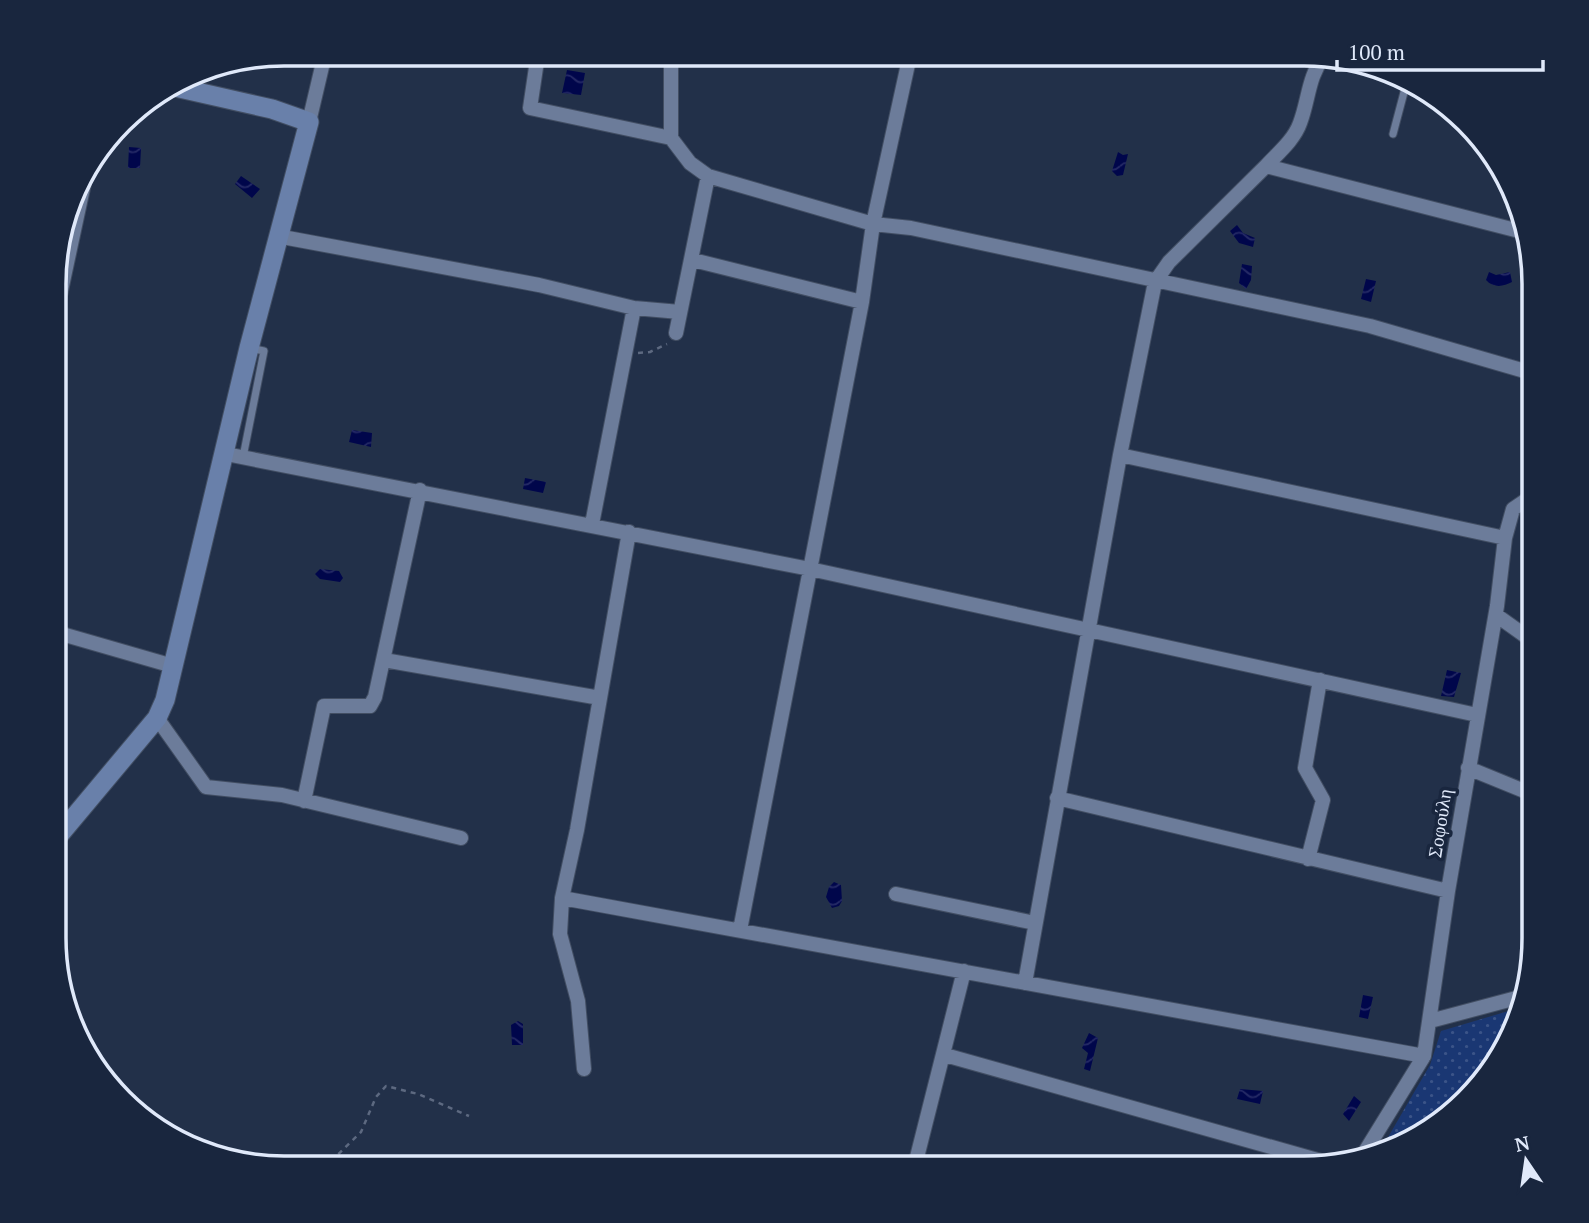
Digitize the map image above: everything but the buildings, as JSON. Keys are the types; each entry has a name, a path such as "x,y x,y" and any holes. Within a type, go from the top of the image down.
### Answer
{"street":[{"path":"67,826 157,718 234,456 249,348 323,66"},
{"path":"536,66 530,108 671,138"},
{"path":"671,66 671,138 690,163 708,176 873,224 911,228 1370,326 1522,370"},
{"path":"740,930 862,302 873,224 907,67"},
{"path":"1025,983 1120,455 1155,282 1169,262 1293,138 1300,124 1312,72 1316,67"},
{"path":"187,90 272,109 309,122"},
{"path":"1266,166 1515,230"},
{"path":"676,333 708,176"},
{"path":"277,236 539,285 634,308 680,312"},
{"path":"692,260 862,302"},
{"path":"592,524 634,308"},
{"path":"1120,455 1505,538"},
{"path":"234,456 420,490 810,569 1477,715"},
{"path":"304,801 324,706 370,706 384,660 420,490"},
{"name":"Σοφούλη","path":"1368,1147 1424,1056 1468,768 1496,615 1505,538 1513,509 1522,503"},
{"path":"584,1069 578,1000 559,934 562,898 629,532"},
{"path":"1496,615 1522,633"},
{"path":"67,635 173,666"},
{"path":"384,660 600,698"},
{"path":"1308,859 1322,811 1319,790 1305,768 1320,680"},
{"path":"157,718 206,787 282,795 461,838"},
{"path":"1468,768 1522,790"},
{"path":"1057,799 1448,891"},
{"path":"896,894 1035,923"},
{"path":"562,898 1424,1056"},
{"path":"918,1156 964,971"},
{"path":"1430,1021 1514,999"},
{"path":"945,1055 1303,1156"}],"lane":[{"path":"1393,134 1404,91"}],"path":[{"path":"625,354 650,352 665,346 676,333"},
{"path":"336,1156 361,1132 376,1097 386,1086 418,1094 469,1116"}],"shaded area":[{"path":"1510,1011 1486,1060 1459,1093 1426,1120 1386,1140 1430,1065 1441,1031"}],"water":[{"path":"567,70 585,73 581,95 562,93"},
{"path":"129,147 141,148 140,168 128,168"},
{"path":"1118,152 1128,154 1123,175 1117,176 1112,171"},
{"path":"241,176 260,189 252,198 235,184"},
{"path":"1237,225 1243,233 1255,238 1253,247 1239,243 1230,231"},
{"path":"1242,264 1252,266 1251,280 1246,289 1239,283"},
{"path":"1489,272 1496,275 1510,272 1512,282 1502,286 1492,284 1486,280"},
{"path":"1366,279 1376,281 1371,302 1361,299"},
{"path":"352,430 372,433 371,447 349,442"},
{"path":"525,478 546,482 543,493 523,489"},
{"path":"320,569 339,571 343,578 340,582 320,579 315,574"},
{"path":"1447,670 1461,673 1454,697 1441,696"},
{"path":"834,882 841,885 842,901 839,906 832,908 826,897"},
{"path":"1363,995 1373,997 1368,1019 1359,1017"},
{"path":"518,1021 523,1024 523,1045 512,1045 511,1025"},
{"path":"1089,1033 1098,1038 1090,1071 1084,1069 1088,1053 1082,1048"},
{"path":"1240,1089 1263,1091 1260,1104 1237,1099"},
{"path":"1354,1096 1361,1102 1349,1121 1343,1114"}]}
